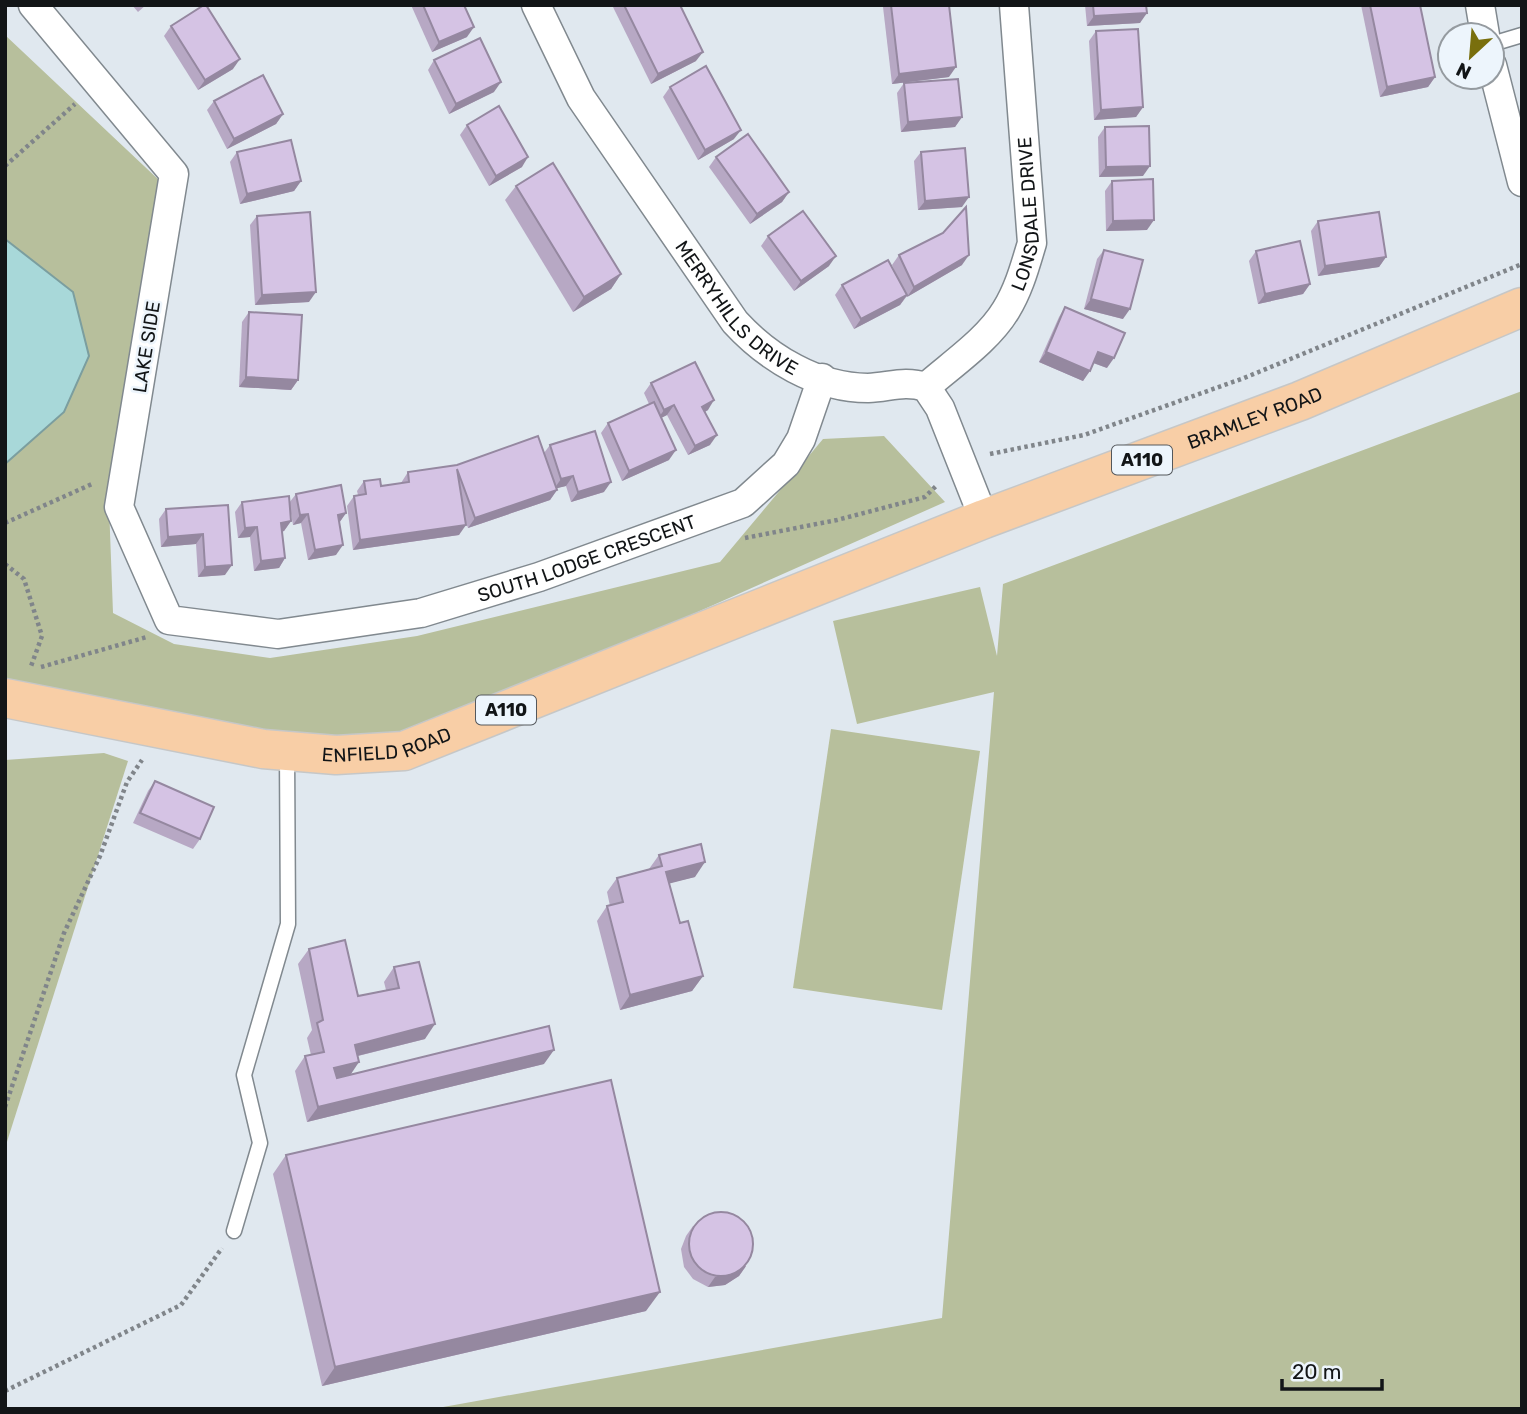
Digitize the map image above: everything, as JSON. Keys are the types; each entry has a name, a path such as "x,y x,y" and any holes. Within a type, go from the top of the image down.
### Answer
{"main road":[{"name":"BRAMLEY ROAD","path":"984,519 1300,401 1522,307"},
{"name":"ENFIELD ROAD","path":"17,678 162,729 287,751 336,755 404,751 984,519"}],"street":[{"name":"LAKE SIDE","path":"33,5 174,174 119,507 169,620 278,634"},
{"name":"MERRYHILLS DRIVE","path":"536,5 581,98 735,322 758,347 783,364 822,378 867,388 902,382 926,387"},
{"name":"LONSDALE DRIVE","path":"926,387 975,344 1005,312 1022,277 1032,243 1014,5"},
{"path":"1499,91 1522,183"},
{"name":"SOUTH LODGE CRESCENT","path":"278,634 421,613 539,577 743,503 786,464 801,439 822,378"},
{"path":"926,387 940,408 984,519"}],"lane":[{"path":"234,1231 260,1143 244,1075 288,924 287,751"}],"path":[{"path":"5,166 97,83"},
{"path":"734,540 838,520 925,497 961,459 1084,435 1244,378 1522,264"},
{"path":"5,523 125,470"},
{"path":"5,564 24,579 42,636 17,678"},
{"path":"17,678 156,635"},
{"path":"5,1107 64,933 100,856 127,782 162,729"},
{"path":"5,1391 181,1305 234,1231"}],"green space":[{"path":"5,35 161,182 109,505 113,613 174,644 270,658 417,636 720,562 823,439 884,436 945,502 405,742 344,745 5,680"},
{"path":"1522,391 1522,1409 432,1409 942,1318 994,692 857,724 833,621 980,587 997,656 1003,584"},
{"path":"831,729 980,751 942,1010 793,988"},
{"path":"104,753 128,761 5,1148 5,760"}],"water":[{"path":"5,239 73,292 89,356 64,412 5,464"}],"building":[{"path":"204,5 240,59 205,80 171,26"},
{"path":"423,5 464,5 474,27 439,42"},
{"path":"624,5 680,5 703,52 658,74"},
{"path":"891,5 949,5 956,67 899,74"},
{"path":"1093,5 1146,5 1147,13 1094,16"},
{"path":"1370,5 1420,5 1435,77 1387,87"},
{"path":"1138,29 1143,107 1101,110 1096,31"},
{"path":"480,38 501,82 456,104 434,60"},
{"path":"706,66 741,130 705,150 670,87"},
{"path":"263,75 283,114 234,139 214,101"},
{"path":"958,79 962,117 908,122 904,83"},
{"path":"499,106 528,157 496,176 467,125"},
{"path":"1149,126 1150,166 1106,167 1105,127"},
{"path":"748,134 789,192 757,214 716,157"},
{"path":"291,140 301,181 247,194 237,152"},
{"path":"965,148 969,197 925,201 921,152"},
{"path":"553,163 621,274 584,297 516,186"},
{"path":"1153,179 1154,220 1113,221 1112,181"},
{"path":"966,207 969,255 914,287 899,255 943,233"},
{"path":"803,211 836,256 801,281 768,236"},
{"path":"310,212 316,292 262,295 257,216"},
{"path":"1379,212 1386,257 1325,266 1318,221"},
{"path":"1300,241 1310,284 1265,294 1256,251"},
{"path":"1104,250 1143,260 1130,309 1091,299"},
{"path":"888,260 907,295 861,319 842,285"},
{"path":"1065,307 1125,333 1114,358 1098,352 1090,371 1046,352"},
{"path":"249,312 302,315 298,380 246,377"},
{"path":"695,362 714,400 702,407 717,435 695,446 674,405 664,410 651,383"},
{"path":"654,402 676,450 629,471 608,423"},
{"path":"595,431 611,482 578,492 573,476 561,479 550,445"},
{"path":"538,436 557,490 475,518 457,469 466,525 360,540 354,496 366,494 364,481 380,479 381,486 409,482 408,472 457,465"},
{"path":"341,485 346,513 338,515 343,545 315,550 308,514 300,515 296,494"},
{"path":"289,496 291,521 281,523 285,558 261,561 257,527 245,528 242,502"},
{"path":"228,505 232,565 205,567 203,534 168,537 166,509"},
{"path":"155,781 214,807 200,839 140,813"},
{"path":"701,844 705,862 666,872 680,923 688,921 703,976 630,995 607,906 623,902 617,878 662,866 659,855"},
{"path":"345,940 358,996 399,988 394,967 419,962 435,1024 355,1045 359,1062 334,1068 337,1078 549,1026 554,1050 318,1107 305,1056 324,1052 317,1023 323,1020 309,949"},
{"path":"611,1080 660,1292 335,1367 286,1155"},
{"path":"715,1212 727,1212 744,1221 751,1232 751,1256 744,1267 727,1276 715,1276 703,1271 694,1262 689,1250 689,1238 694,1226 703,1217"}]}
